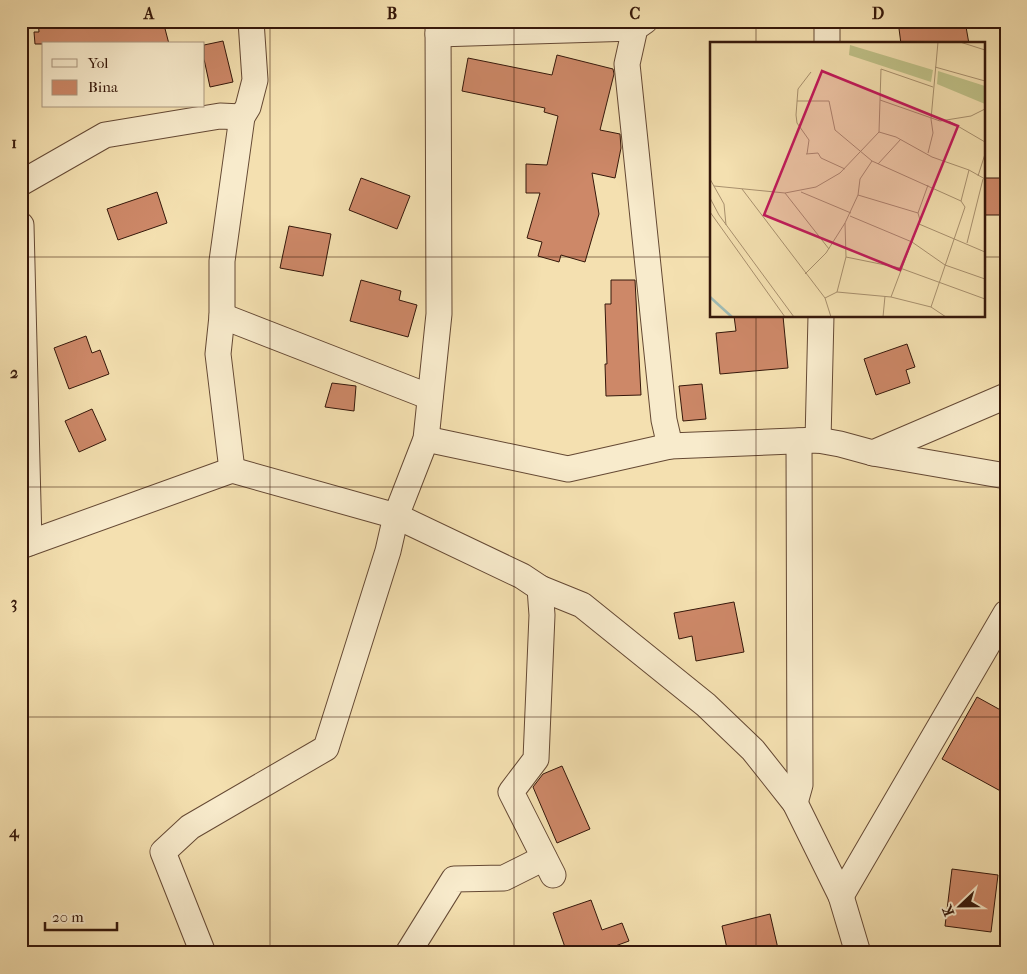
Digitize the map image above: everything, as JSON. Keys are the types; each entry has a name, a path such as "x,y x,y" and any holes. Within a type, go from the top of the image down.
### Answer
{"street":[{"path":"232,470 218,354 222,316 222,261 242,117 248,107 255,80 251,21"},
{"path":"826,42 827,21"},
{"path":"203,953 163,852 190,827 326,748 388,551 396,516 426,440 438,314 438,28 640,25 627,64 663,410 670,446"},
{"path":"21,183 105,135 220,116 242,117"},
{"path":"21,225 25,544 232,470 396,516 522,576 540,588 582,605 706,705 754,750 795,803 841,896 858,953"},
{"path":"222,316 430,397"},
{"path":"795,803 800,785 808,441 821,318"},
{"path":"874,453 1006,396"},
{"path":"426,440 568,469 670,446 808,441 840,444 874,453 1006,476"},
{"path":"408,953 454,879 504,878 548,867 511,792 536,759 542,615 540,588"},
{"path":"841,896 1006,613"}],"building":[{"path":"38,21 61,21 62,28 107,21 163,21 168,42 42,42 42,44 35,44 34,32 39,32"},
{"path":"898,21 965,21 969,42 901,42"},
{"path":"223,41 233,82 210,87 205,64 205,45"},
{"path":"557,55 613,69 614,74 600,130 620,134 621,148 615,178 592,173 599,214 585,262 561,255 559,262 538,256 542,242 527,238 540,193 526,193 526,164 547,165 558,116 544,112 545,108 462,91 468,58 552,75"},
{"path":"361,178 410,196 397,229 349,210"},
{"path":"984,178 1006,178 1006,215 984,215"},
{"path":"157,192 167,223 118,240 107,209"},
{"path":"289,226 331,234 323,276 280,268"},
{"path":"361,280 401,291 399,300 417,305 408,337 350,321"},
{"path":"611,280 635,280 641,395 606,396 605,304 611,304"},
{"path":"734,318 783,318 788,368 720,374 716,333 736,331"},
{"path":"86,336 92,353 100,350 109,374 69,389 54,348"},
{"path":"907,344 915,367 906,370 910,383 876,395 864,359"},
{"path":"332,383 356,386 354,411 325,407"},
{"path":"702,384 706,419 683,421 679,386"},
{"path":"92,409 106,440 79,452 65,421"},
{"path":"734,602 744,652 696,661 692,636 679,639 674,613"},
{"path":"977,697 1006,713 1006,794 942,759"},
{"path":"562,766 590,829 557,843 533,787 543,774"},
{"path":"952,869 998,875 991,932 945,926"},
{"path":"591,900 602,930 622,923 629,941 596,953 567,953 553,913"},
{"path":"770,914 779,953 728,953 722,926"}]}
